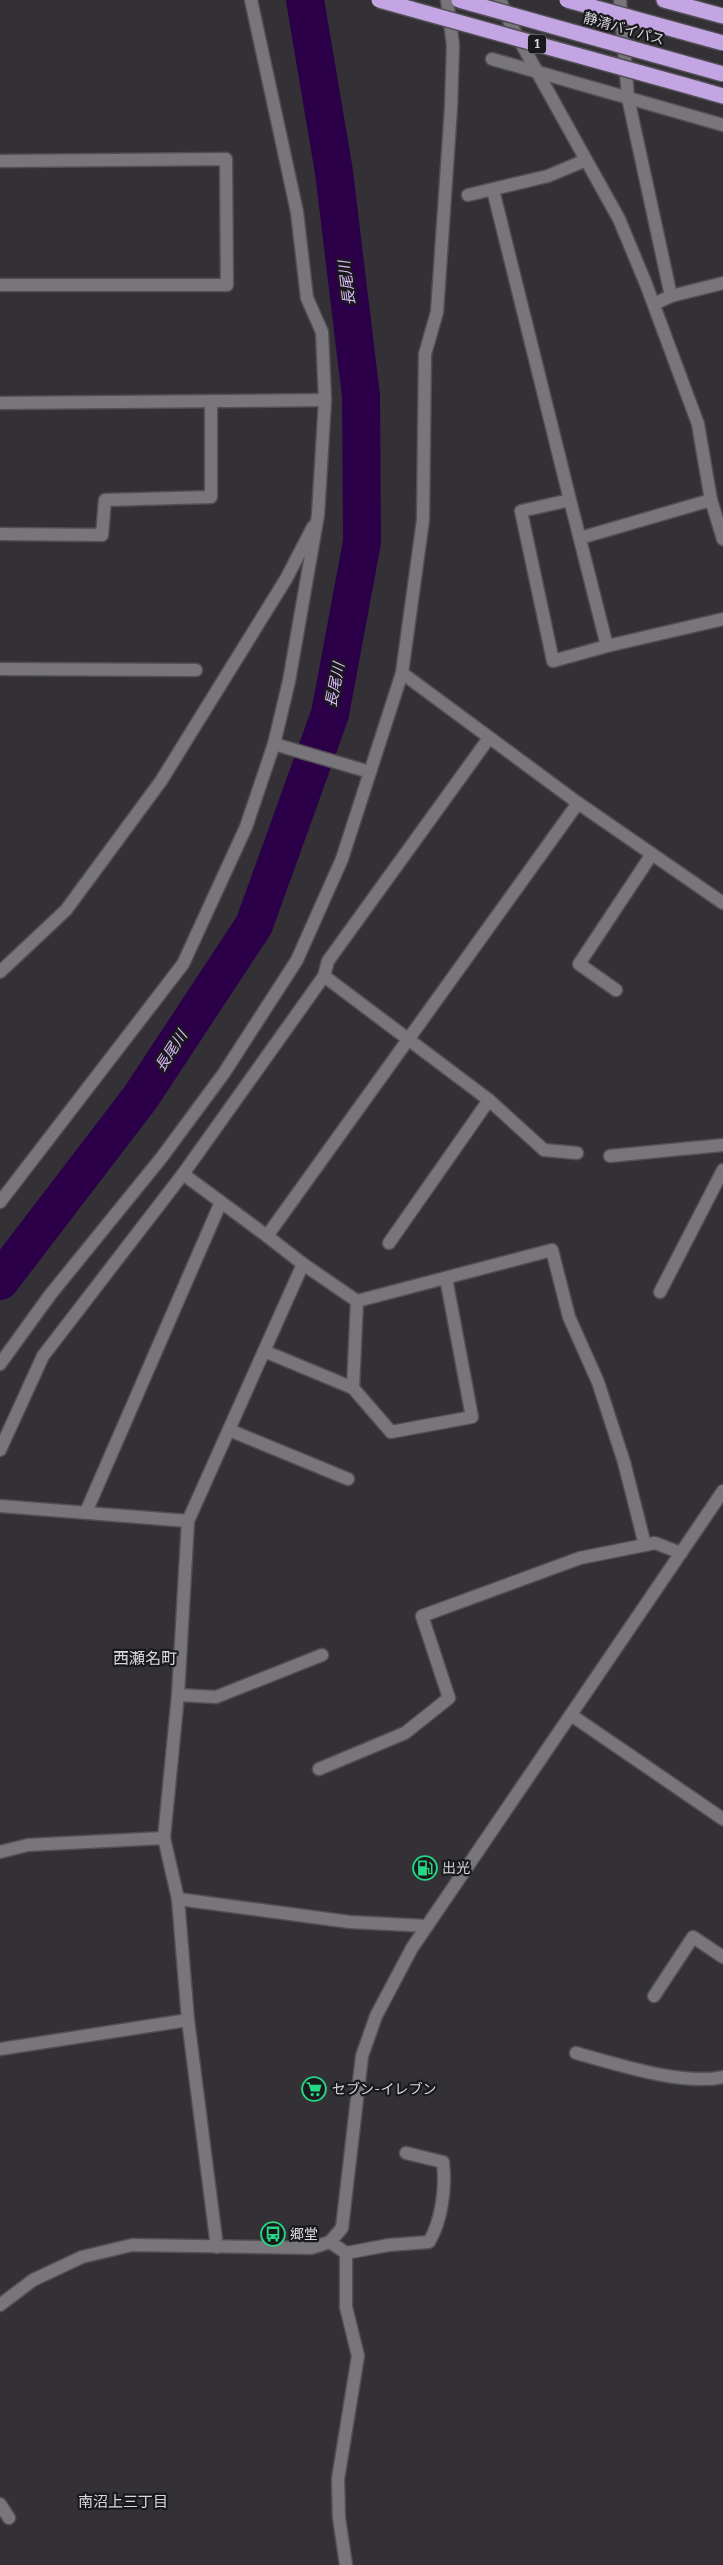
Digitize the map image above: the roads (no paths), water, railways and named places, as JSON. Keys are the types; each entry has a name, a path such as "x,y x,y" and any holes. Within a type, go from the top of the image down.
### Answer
{"highway":[{"name":"1","path":"379,0 723,96"},
{"name":"静清バイパス","path":"459,0 723,74"},
{"name":"静清バイパス","path":"567,0 723,43"},
{"path":"664,0 723,16"}],"street":[{"path":"0,1202 183,964 246,827 274,744 289,681 318,516 325,400 322,332 307,298 297,212 251,0"},
{"path":"0,1364 50,1295 185,1127 224,1073 297,960 342,860 402,672 423,520 425,354 438,312 451,108 453,45 447,0"},
{"path":"500,0 537,72 619,219 654,304 698,424 712,500 723,539"},
{"path":"620,0 628,98 671,296"},
{"path":"492,59 723,125"},
{"path":"0,161 226,159 227,275 227,285 0,285"},
{"path":"468,195 548,176 586,160"},
{"path":"493,190 607,646"},
{"path":"654,304 671,296 723,283"},
{"path":"0,403 325,400"},
{"path":"0,534 102,535 105,500 211,497 211,401"},
{"path":"570,500 521,510 553,661 723,618"},
{"path":"580,538 712,500"},
{"path":"0,972 66,910 161,780 286,579 318,516"},
{"path":"0,669 196,670"},
{"path":"402,672 488,738 578,803 723,902"},
{"path":"0,1450 43,1356 184,1174 324,976 328,961 488,738"},
{"path":"274,744 370,772"},
{"path":"267,1236 578,803"},
{"path":"616,990 579,964 652,854"},
{"path":"324,976 489,1100 544,1150 577,1153"},
{"path":"389,1243 489,1100"},
{"path":"610,1156 723,1145"},
{"path":"660,1292 723,1170"},
{"path":"184,1174 303,1264 357,1301 552,1250 569,1317 598,1382 624,1462 646,1545"},
{"path":"86,1512 221,1202"},
{"path":"217,2247 188,2020 178,1899 164,1838 178,1694 188,1521 303,1264"},
{"path":"264,1351 353,1388 391,1432 472,1417 446,1278"},
{"path":"353,1388 357,1301"},
{"path":"229,1430 348,1479"},
{"path":"0,2305 33,2280 82,2257 132,2245 311,2248 330,2242 342,2228 362,2056 380,2008 412,1948 723,1491"},
{"path":"0,1506 188,1521"},
{"path":"318,1769 405,1733 449,1698 422,1616 580,1558 655,1543 681,1553"},
{"path":"178,1694 216,1697 322,1655"},
{"path":"571,1715 723,1820"},
{"path":"0,1852 28,1845 164,1838"},
{"path":"178,1899 350,1922 427,1926"},
{"path":"654,1996 693,1936 723,1956"},
{"path":"0,2049 188,2020"},
{"path":"576,2053 684,2078 711,2080 723,2077"},
{"path":"330,2242 346,2253 389,2245 429,2242 436,2229 445,2178 443,2162 406,2153"},
{"path":"346,2253 346,2307 358,2356 338,2479 339,2518 346,2565"},
{"path":"0,2504 9,2518"}],"waterway":[{"name":"長尾川","path":"0,1281 140,1098 254,925 330,714 362,542 361,396 334,172 305,0"}],"place":[{"name":"出光","path":"425,1868"},
{"name":"セブン-イレブン","path":"314,2089"},
{"name":"郷堂","path":"273,2234"}],"district":[{"name":"西瀬名町","path":"145,1658"},
{"name":"南沼上三丁目","path":"123,2502"}]}
